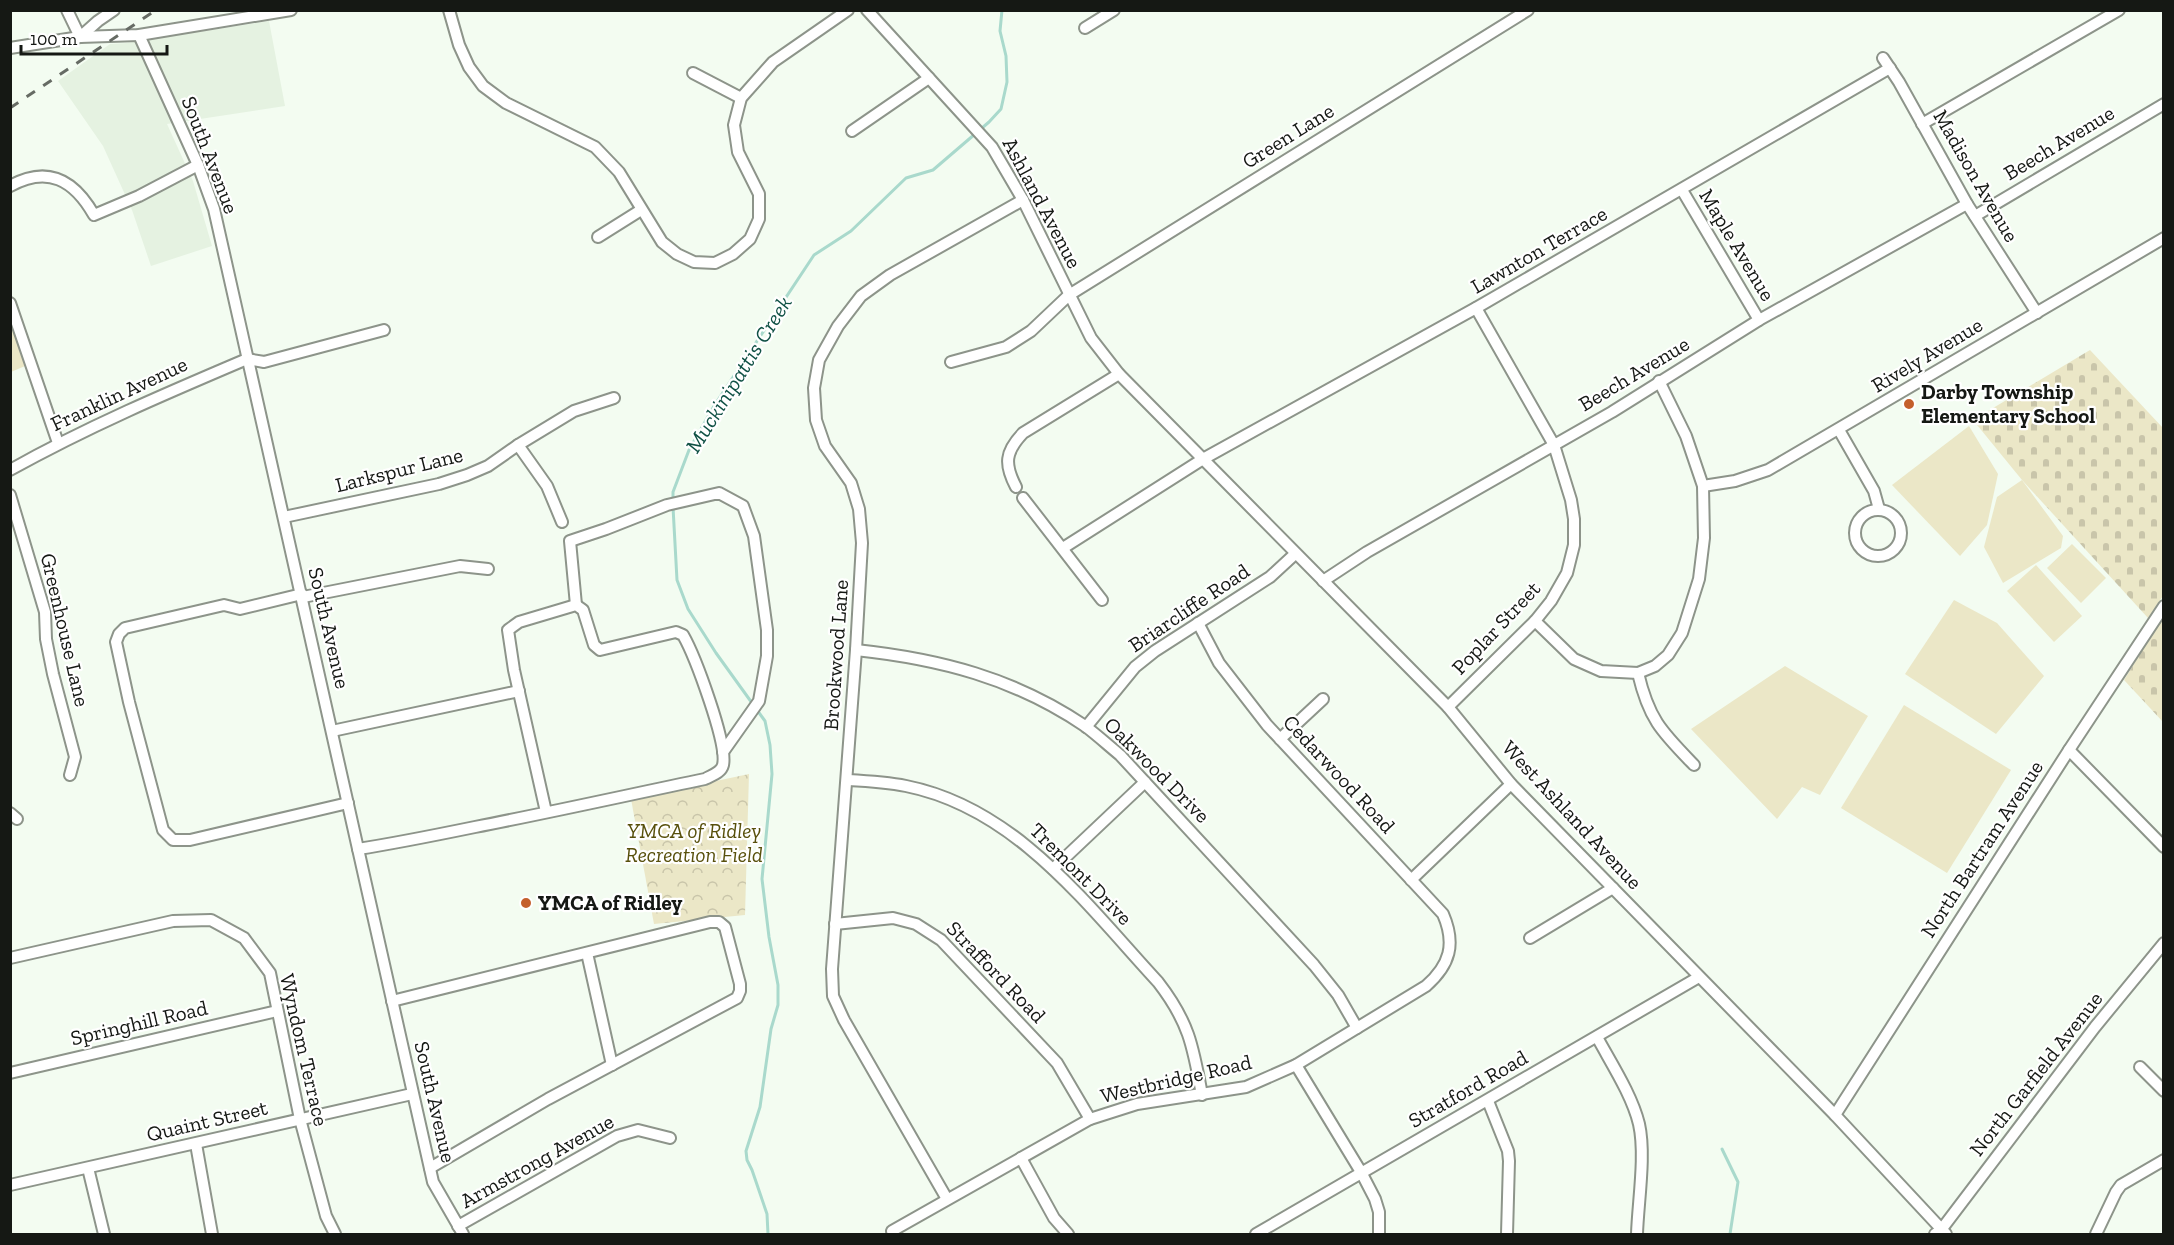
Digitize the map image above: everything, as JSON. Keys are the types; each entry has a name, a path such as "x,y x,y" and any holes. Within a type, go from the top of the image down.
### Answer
{"street":[{"path":"67,10 80,37"},
{"path":"80,37 114,10"},
{"path":"10,48 80,37 139,35 291,10"},
{"path":"449,10 459,45 469,67 483,86 506,103 563,129 595,147 619,172 662,242 677,254 694,262 715,262 733,254 750,239 759,219 759,195 738,152 734,125 741,98 773,62 848,10"},
{"name":"Ashland Avenue","path":"867,10 992,147 1023,200 1091,338 1119,374 1169,423"},
{"path":"1085,28 1114,10"},
{"name":"Green Lane","path":"951,362 1006,346 1031,331 1069,296 1528,10"},
{"path":"1922,124 2119,10"},
{"name":"South Avenue","path":"139,35 198,165 214,209 433,1182 460,1230"},
{"name":"Madison Avenue","path":"1883,58 1967,204 2037,314"},
{"name":"Lawnton Terrace","path":"1063,548 1203,459 1476,308 1890,68"},
{"path":"693,73 741,98"},
{"path":"852,131 929,78"},
{"name":"Beech Avenue","path":"1975,216 2163,104"},
{"path":"10,186 31,177 42,176 62,180 84,198 94,215 138,196 198,165"},
{"name":"Maple Avenue","path":"1682,190 1759,320"},
{"name":"Brookwood Lane","path":"947,1199 837,1007 831,983 862,543 859,509 851,483 825,446 816,420 814,388 819,360 838,326 861,296 890,275 1023,200"},
{"name":"Beech Avenue","path":"1323,581 1367,552 1554,446 1759,320 1967,204"},
{"path":"598,237 641,210"},
{"name":"Rively Avenue","path":"1703,486 1735,481 1768,470 2163,238"},
{"path":"10,303 58,443"},
{"name":"Poplar Street","path":"1448,707 1535,621 1560,588 1569,567 1574,545 1571,500 1554,446 1476,308"},
{"path":"247,359 264,362 384,330"},
{"name":"Franklin Avenue","path":"10,470 58,443 147,401 247,359"},
{"path":"1016,487 1008,472 1007,461 1014,442 1023,433 1119,374"},
{"path":"1535,621 1574,659 1600,671 1638,673 1655,666 1668,655 1682,633 1699,579 1704,538 1703,486 1686,436 1659,381"},
{"name":"Larkspur Lane","path":"284,517 440,484 467,475 488,466 519,444 574,411 614,398"},
{"name":"West Ashland Avenue","path":"1169,423 1295,554 1448,707 1511,784 1834,1115 1940,1233"},
{"path":"1839,430 1874,491 1879,509"},
{"path":"519,444 547,486 562,522"},
{"path":"358,849 705,779 717,773 723,767 723,752 705,686 692,650 683,635 676,633 600,650 594,645 583,610 576,605 570,541 672,504 719,493 743,506 754,536 767,630 767,656 759,701 753,713 723,752"},
{"name":"Greenhouse Lane","path":"10,495 45,612 46,639 53,674 75,757 70,775"},
{"path":"1023,498 1102,600"},
{"path":"1879,509 1886,510 1896,517 1902,531 1901,539 1891,552 1873,556 1860,547 1855,537 1855,529 1866,512 1879,509"},
{"name":"Briarcliffe Road","path":"1086,727 1135,667 1155,651 1270,577 1295,554"},
{"path":"348,803 190,840 173,840 163,830 129,702 116,642 119,634 125,628 224,605 240,609 302,595 460,566 488,569"},
{"path":"546,812 508,630 519,622 576,605"},
{"name":"North Bartram Avenue","path":"1834,1115 2163,606"},
{"name":"Cedarwood Road","path":"1198,623 1219,663 1280,739 1443,914 1450,933 1450,948"},
{"name":"Oakwood Drive","path":"856,650 935,661 983,675 1036,697 1086,727 1120,755 1314,965 1338,994 1357,1028"},
{"path":"1638,673 1644,700 1655,722 1694,765"},
{"path":"332,731 519,691"},
{"path":"1280,739 1323,699"},
{"path":"2068,750 2163,847"},
{"name":"Tremont Drive","path":"847,780 907,786 971,809 1014,835 1053,869 1173,1001 1183,1017 1194,1048 1202,1095"},
{"path":"1053,869 1145,782"},
{"path":"1410,880 1511,784"},
{"path":"1530,938 1613,888"},
{"name":"Strafford Road","path":"835,924 893,918 916,924 941,940 1057,1063 1090,1119"},
{"name":"Wyndom Terrace","path":"10,958 174,921 211,920 244,938 270,973 300,1119 326,1216 335,1234"},
{"path":"392,1001 710,922 718,922 726,927 740,984 737,998 548,1099 430,1168"},
{"name":"North Garfield Avenue","path":"1940,1233 2095,1028 2163,943"},
{"name":"Westbridge Road","path":"892,1232 1090,1119 1137,1104 1246,1087 1296,1065 1426,986 1443,968 1450,948"},
{"path":"587,953 612,1065"},
{"name":"Stratford Road","path":"1256,1234 1699,977"},
{"name":"Springhill Road","path":"10,1073 277,1011"},
{"path":"1597,1037 1639,1124 1641,1152 1637,1234"},
{"path":"1296,1065 1361,1172 1378,1207 1379,1234"},
{"path":"2140,1067 2163,1091"},
{"name":"Quaint Street","path":"10,1185 412,1094"},
{"path":"1488,1101 1508,1151 1507,1234"},
{"name":"Armstrong Avenue","path":"460,1230 617,1136 638,1130 670,1138"},
{"path":"196,1144 212,1234"},
{"path":"1021,1158 1054,1218 1068,1234"},
{"path":"2096,1234 2121,1185 2163,1160"},
{"path":"88,1168 104,1234"}],"shaded area":[{"path":"269,21 285,106 167,124 193,181 212,246 151,266 132,210 103,146 58,81 110,44"}],"green space":[{"path":"10,303 32,363 11,372 10,372"},
{"path":"2090,350 2163,428 2163,596 2148,618 2022,480 1973,420"},
{"path":"1969,426 1998,474 1987,525 1960,556 1892,485"},
{"path":"2022,480 2063,536 2061,548 2003,583 1984,547 1997,497"},
{"path":"2072,544 2106,578 2081,603 2047,568"},
{"path":"2036,565 2082,616 2054,642 2007,591"},
{"path":"1954,600 1997,623 2044,676 1996,734 1905,674"},
{"path":"2163,617 2163,722 2124,680"},
{"path":"1785,666 1868,716 1820,795 1802,787 1777,819 1691,729"},
{"path":"1904,705 2011,770 1947,873 1841,808"},
{"name":"YMCA of Ridley Recreation Field","path":"749,774 745,915 654,924 631,799"}],"waterway":[{"name":"Muckinipattis Creek","path":"673,500 673,492 689,450 714,406 814,255 851,231 906,178 933,170 1001,109 1007,82 1006,56 1000,31 1002,10"},
{"name":"Muckinipattis Creek","path":"673,507 677,580 688,609 716,653 765,721 770,745 772,774 762,879 778,985 778,1005 771,1029 760,1107 746,1151 747,1160 767,1214 768,1234"},
{"path":"1722,1149 1738,1182 1730,1234"}],"railway":[{"path":"10,108 156,10"}],"place":[{"name":"Darby Township Elementary School","path":"1909,404"},
{"name":"YMCA of Ridley","path":"526,903"}]}
